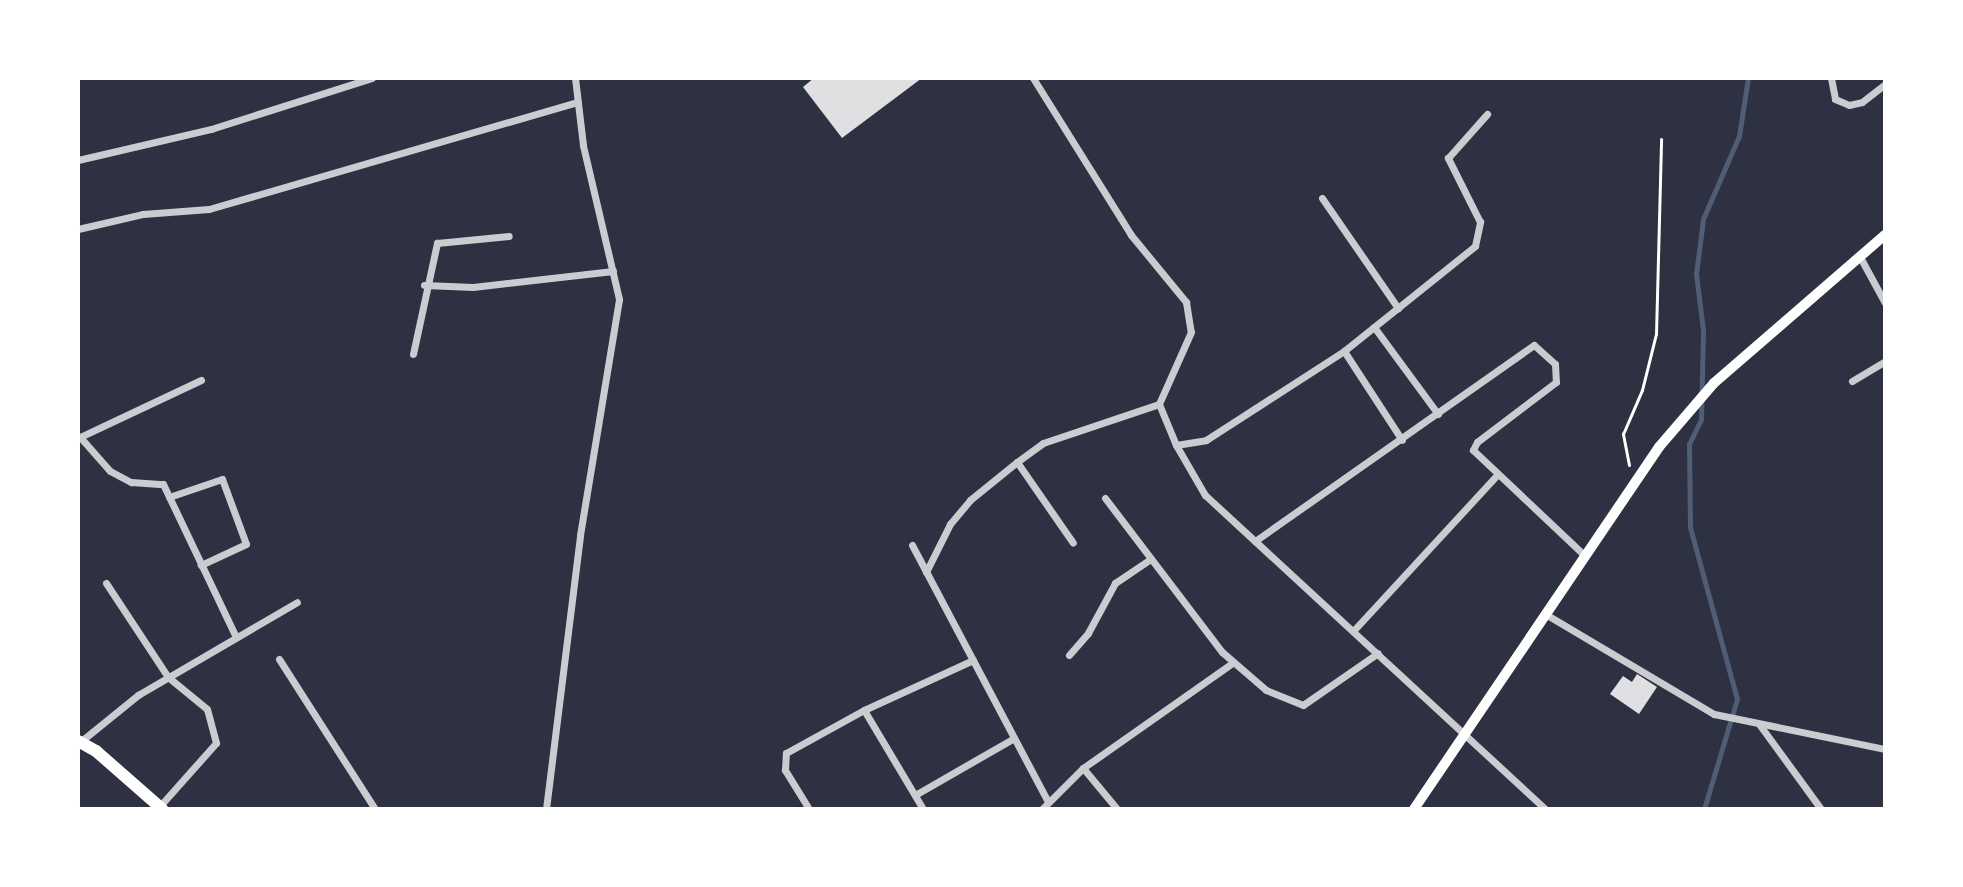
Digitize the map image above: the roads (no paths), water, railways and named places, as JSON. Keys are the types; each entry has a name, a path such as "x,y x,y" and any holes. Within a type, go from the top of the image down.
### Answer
{"main road":[{"path":"1414,809 1467,738 1659,447 1714,383 1885,235"},
{"path":"79,742 160,808"}],"street":[{"path":"78,160 211,129 372,78"},
{"path":"546,809 578,550 619,299 575,78"},
{"path":"1033,78 1131,235 1186,302 1191,332 1159,404 1176,445 1205,495 1545,809"},
{"path":"1831,78 1835,99 1849,105 1862,102 1885,84"},
{"path":"78,229 143,214 209,209 578,102"},
{"path":"1176,445 1206,440 1344,351 1480,239 1480,222 1448,158 1487,114"},
{"path":"1322,198 1398,308"},
{"path":"413,354 424,285 437,243 509,236"},
{"path":"1860,257 1885,303"},
{"path":"424,285 473,287 613,271"},
{"path":"1374,327 1438,414"},
{"path":"1255,541 1402,440 1523,349 1541,348 1555,364 1558,376 1552,388 1473,448 1497,475 1585,556"},
{"path":"1344,351 1402,440"},
{"path":"1852,381 1885,361"},
{"path":"201,380 80,437 110,471 131,482 163,484 236,637"},
{"path":"926,572 950,524 970,500 1043,443 1159,404"},
{"path":"1017,462 1073,543"},
{"path":"1354,630 1497,475"},
{"path":"169,497 222,479 246,544 201,565"},
{"path":"1105,498 1148,561 1234,662 1266,690 1303,705 1378,653"},
{"path":"912,545 1048,802"},
{"path":"1069,655 1088,633 1115,583 1148,561"},
{"path":"106,583 168,677 207,709 216,743 160,808"},
{"path":"79,742 168,677 297,602"},
{"path":"1547,615 1714,714 1885,749"},
{"path":"279,659 371,807"},
{"path":"809,809 785,770 786,753 864,710 973,660"},
{"path":"1042,809 1083,768 1234,662"},
{"path":"864,710 923,809"},
{"path":"1759,723 1821,809"},
{"path":"915,795 1014,738"},
{"path":"1083,768 1117,809"}],"waterway":[{"path":"1704,809 1737,699 1690,527 1689,444 1701,419 1703,330 1696,274 1703,219 1739,136 1748,78"}]}
